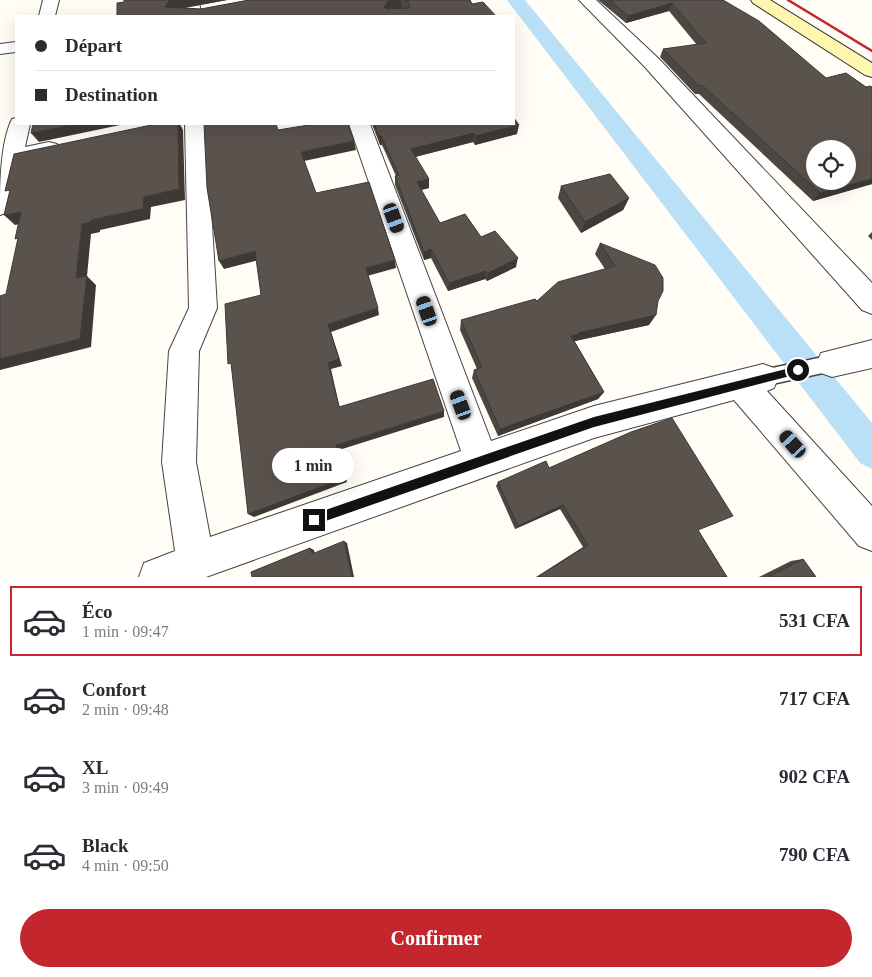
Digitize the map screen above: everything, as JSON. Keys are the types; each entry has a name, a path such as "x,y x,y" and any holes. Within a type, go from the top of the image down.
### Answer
{"main road":[{"path":"759,0 872,71"}],"street":[{"path":"47,15 51,0"},
{"path":"587,0 651,62 872,302"},
{"path":"189,12 210,10"},
{"path":"0,49 15,47"},
{"path":"0,206 5,159 19,125"},
{"path":"195,125 203,308 184,351 180,462 213,564"},
{"path":"360,125 481,461"},
{"path":"5,159 67,145"},
{"path":"832,363 872,354"},
{"path":"158,577 213,564 481,461 594,422 751,381 872,532"}],"lane":[{"path":"751,381 832,363"}],"building":[{"path":"124,0 175,0 169,1 165,7 201,9 249,0 396,0 388,1 384,7 386,9 410,8 408,1 404,0 470,0 472,4 483,2 495,15 117,15 117,3 124,2"},
{"path":"610,0 723,0 759,21 826,78 846,73 866,87 872,87 872,179 856,183 856,140 806,140 806,180 703,86 699,86 663,49 706,43 672,3 628,16"},
{"path":"515,119 519,125 476,136 474,133 411,149 429,179 417,182 440,223 465,214 481,237 495,231 518,258 488,273 486,271 449,283 431,249 424,252 395,176 399,175 381,136 379,136 374,125 515,125"},
{"path":"33,125 70,125 31,133"},
{"path":"151,125 178,125 179,189 144,197 143,209 91,220 91,222 82,224 76,278 87,276 80,339 0,359 0,296 6,294 18,238 15,239 21,212 4,215 10,190 5,191 14,154"},
{"path":"204,125 276,125 278,130 309,125 348,125 354,141 301,152 316,193 369,182 395,260 366,268 378,308 328,324 339,359 328,363 339,407 433,379 444,411 336,445 345,478 248,514 231,363 228,364 225,304 261,295 255,251 219,261 207,188"},
{"path":"610,174 629,198 585,222 561,186"},
{"path":"817,190 831,190 820,193"},
{"path":"600,243 655,265 663,278 663,291 658,301 656,315 571,336 604,392 500,429 474,370 482,367 461,320 535,299 537,301 558,282 615,266"},
{"path":"672,418 733,516 698,530 727,577 538,577 588,545 563,505 518,526 498,482 546,461 549,468 631,432"},
{"path":"344,541 352,577 252,577 251,572 310,548 312,554"},
{"path":"803,559 816,577 768,577"}],"waterway":[{"path":"516,0 872,451"}],"railway":[{"path":"788,0 872,51"}],"route":[{"path":"314,520 594,422 798,370"}]}
